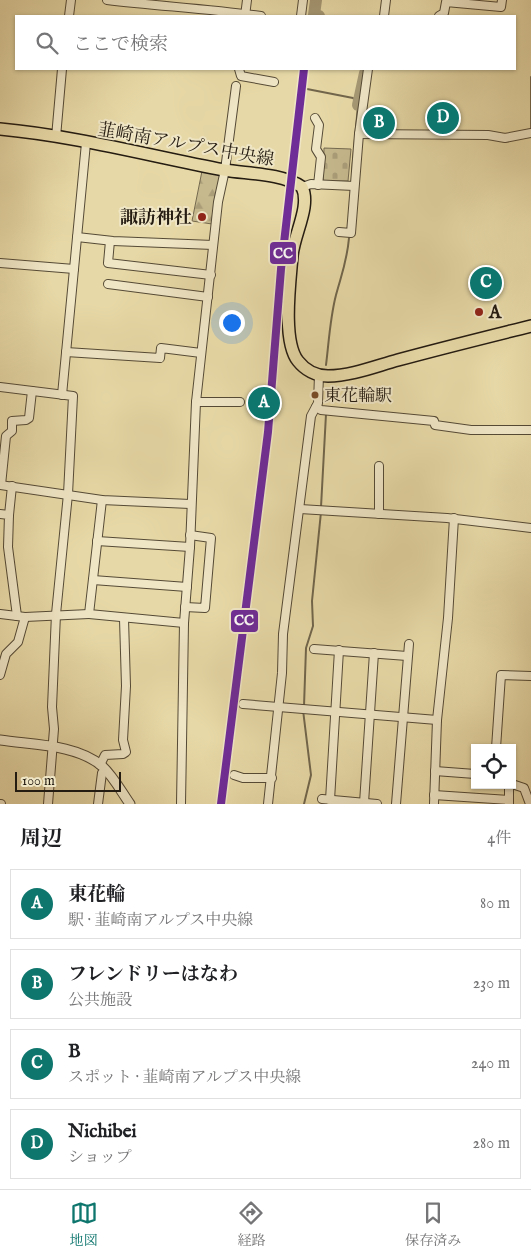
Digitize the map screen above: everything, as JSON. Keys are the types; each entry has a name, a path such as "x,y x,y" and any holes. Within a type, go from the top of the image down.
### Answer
{"main road":[{"name":"韮崎南アルプス中央線","path":"0,130 56,137 280,179 302,187"},
{"path":"302,187 305,194 305,206 293,246 290,334 292,350 297,360 306,369 319,375 351,372 531,326"}],"street":[{"path":"69,15 71,0"},
{"path":"109,0 245,15 247,0"},
{"path":"301,15 303,0"},
{"path":"384,15 386,0"},
{"path":"441,15 444,13 446,2 502,7 502,0"},
{"path":"56,137 62,70"},
{"path":"239,70 241,76 274,82"},
{"path":"345,232 354,186 368,70"},
{"path":"181,804 184,623 190,547 190,504 196,402 218,202 236,86"},
{"path":"315,118 319,125 316,149 321,157 318,185"},
{"path":"359,134 488,134 504,138 530,134"},
{"path":"62,394 86,143"},
{"path":"302,187 318,185 354,186"},
{"path":"77,237 110,241 213,245"},
{"path":"110,241 108,263 211,275"},
{"path":"0,263 74,268"},
{"path":"108,284 208,297"},
{"path":"66,352 160,358 161,348 201,353"},
{"path":"268,804 279,707 283,634 300,510 310,416 316,407 319,375"},
{"path":"0,387 72,396 68,494 56,614 52,707 53,748 48,804"},
{"path":"32,391 29,418 12,421 12,431 3,436 1,485 102,500 190,504"},
{"path":"196,402 240,402"},
{"path":"316,407 321,410 434,421 435,425 461,429 531,430"},
{"path":"379,466 379,514"},
{"path":"0,675 6,654 18,642 21,616 8,547 12,486"},
{"path":"89,614 102,500"},
{"path":"300,510 454,518 531,528"},
{"path":"0,514 9,515"},
{"path":"434,804 437,720 448,618 454,518"},
{"path":"185,607 205,608 211,538 190,535"},
{"path":"97,541 190,547"},
{"path":"93,580 186,587"},
{"path":"0,614 21,616 56,614 77,616 89,614 124,619 184,623"},
{"path":"98,804 105,755 123,754 126,752 123,740 126,686 126,628 124,619"},
{"path":"396,804 409,644"},
{"path":"314,649 408,656"},
{"path":"339,650 326,800 377,804"},
{"path":"364,803 374,653"},
{"path":"496,744 501,676 531,676"},
{"path":"243,704 437,720"},
{"path":"0,740 79,753 103,767 130,804"},
{"path":"435,770 471,774"},
{"path":"234,775 243,778 272,778"},
{"path":"516,785 524,788 530,804"},
{"path":"434,795 509,802 508,789"}],"green space":[{"path":"324,148 351,149 348,181 323,181"},
{"path":"202,171 220,174 212,224 192,221"}],"waterway":[{"path":"314,15 316,0"},
{"path":"358,105 365,73"},
{"path":"531,77 531,131"},
{"path":"307,89 353,98 358,105 352,172"},
{"path":"326,365 332,312 346,260 349,238"},
{"path":"321,507 326,414"},
{"path":"304,706 306,648 313,626 312,601 321,512"},
{"path":"303,710 311,775 304,804"}],"transit line":[{"name":"CC","path":"221,804 268,432 281,269 304,70"}],"place":[{"name":"Nichibei","path":"443,118"},
{"name":"フレンドリーはなわ","path":"379,123"},
{"name":"諏訪神社","path":"202,217"},
{"name":"B","path":"486,283"},
{"name":"A","path":"479,312"},
{"name":"東花輪駅","path":"315,395"},
{"name":"東花輪","path":"264,403"}]}
